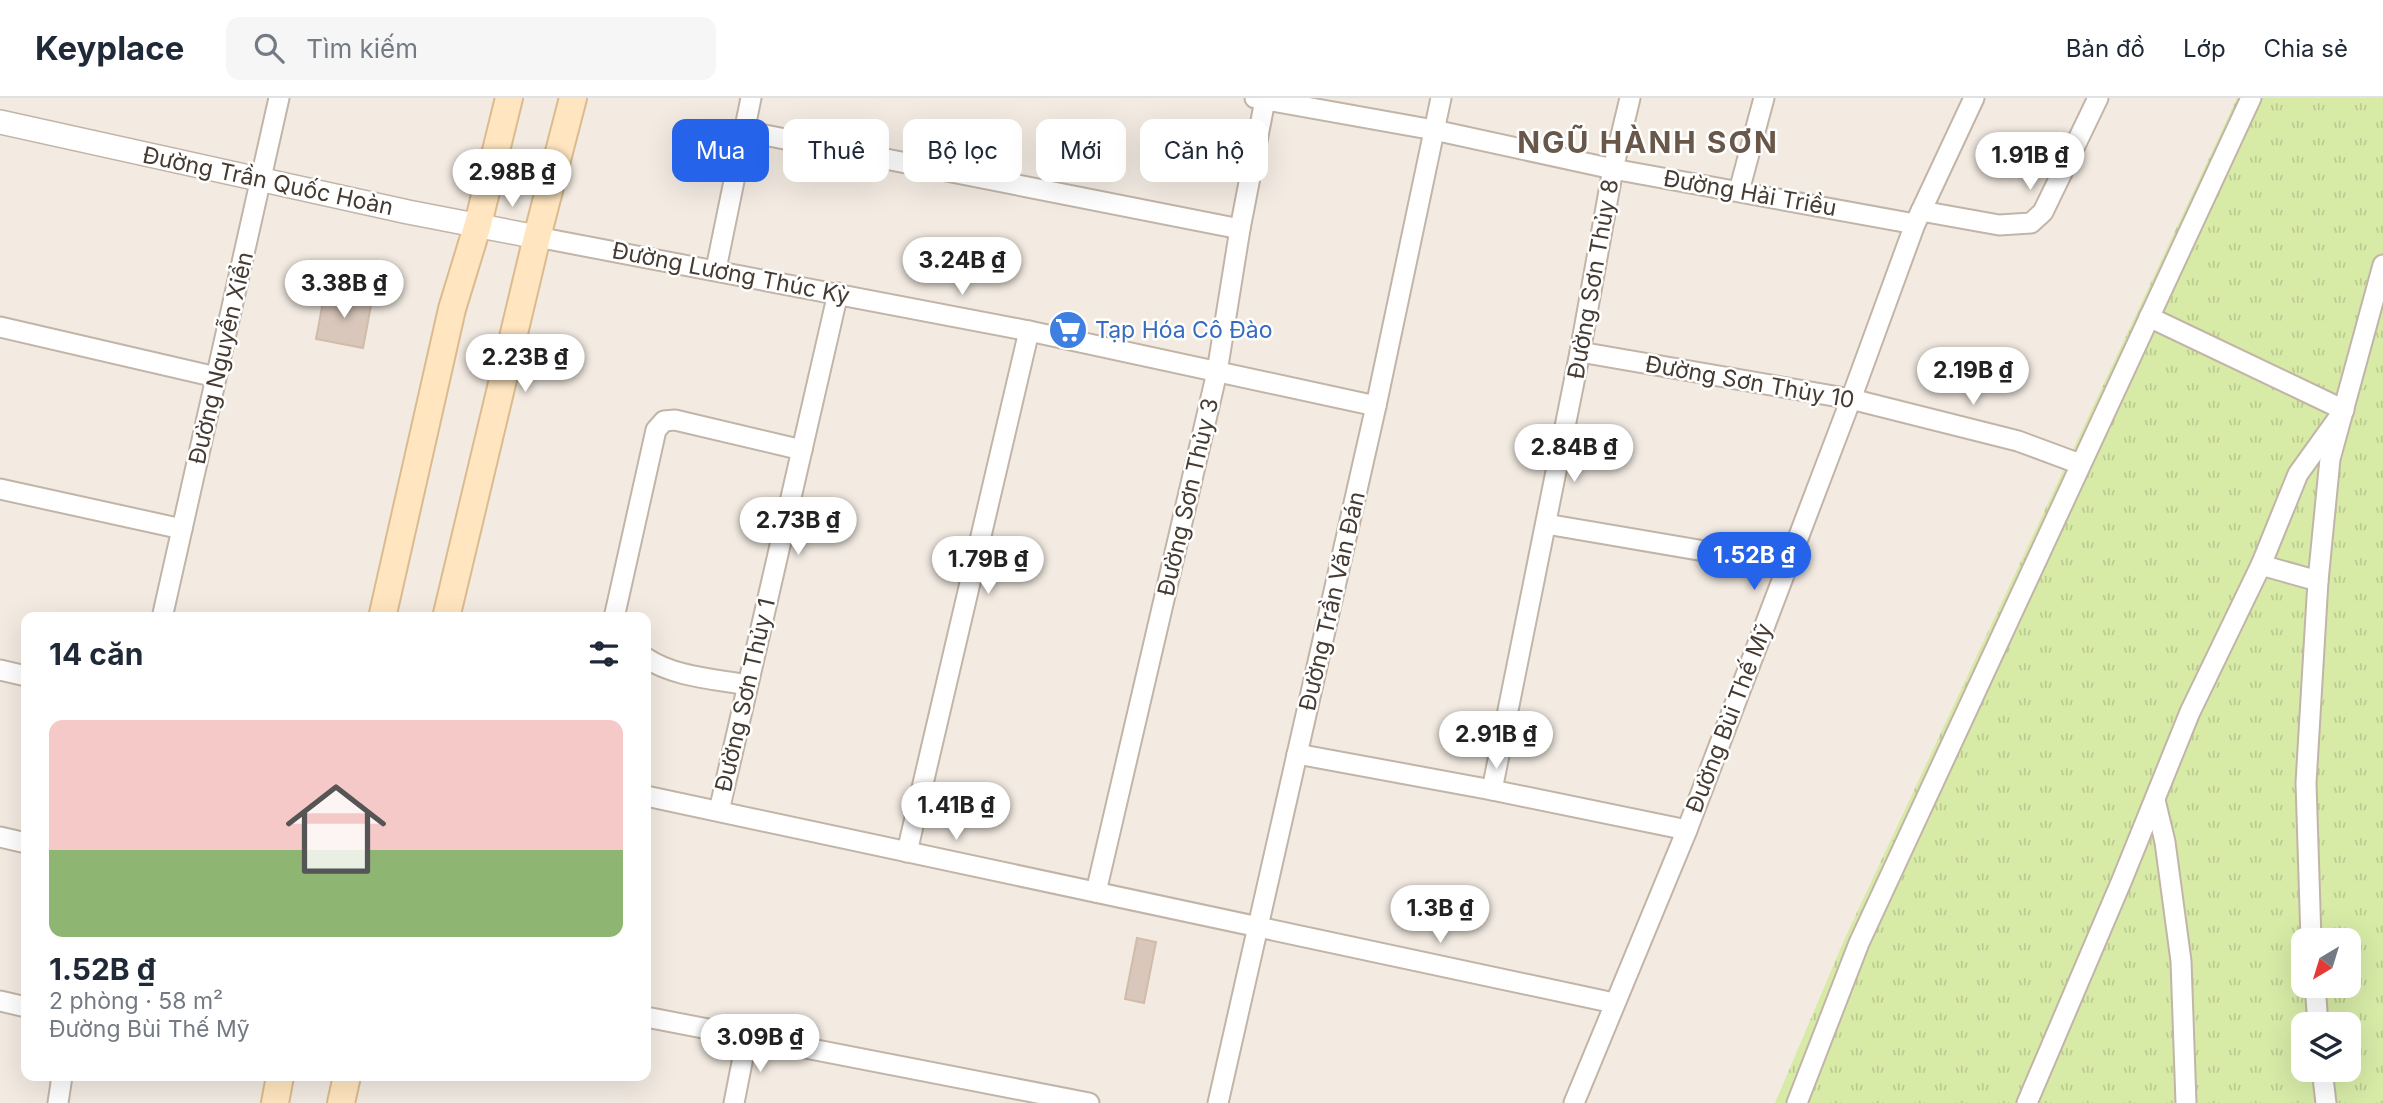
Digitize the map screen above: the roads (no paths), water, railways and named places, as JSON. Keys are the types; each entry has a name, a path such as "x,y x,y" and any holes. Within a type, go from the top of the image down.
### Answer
{"main road":[{"path":"383,612 452,309 478,224 509,98"},
{"path":"447,612 573,98"},
{"path":"275,1103 279,1081"},
{"path":"341,1103 346,1081"}],"street":[{"name":"Đường Nguyễn Xiển","path":"163,612 279,98"},
{"path":"747,119 751,98"},
{"name":"Đường Trần Văn Đán","path":"1218,1103 1376,406 1441,98"},
{"name":"Đường Sơn Thủy 8","path":"1492,790 1580,352 1613,169 1630,98"},
{"path":"1739,191 1764,98"},
{"name":"Đường Bùi Thế Mỹ","path":"1574,1103 1687,830 1918,217 1974,98"},
{"name":"Đường Hải Triều","path":"1260,99 1434,130 1613,169 1739,191 1918,217 1998,225 2031,223 2043,212 2098,98"},
{"path":"1797,1103 1859,943 2251,98"},
{"name":"Đường Sơn Thủy 3","path":"1096,892 1217,372 1260,99"},
{"name":"Đường Trần Quốc Hoàn","path":"0,122 408,212 537,237"},
{"path":"769,136 1240,229"},
{"path":"716,270 734,182"},
{"name":"Đường Lương Thúc Kỳ","path":"537,237 1029,331 1376,406"},
{"path":"2311,928 2306,783 2318,581 2330,459 2383,265"},
{"name":"Đường Sơn Thủy 1","path":"719,811 838,293"},
{"path":"2149,317 2344,410"},
{"path":"0,327 216,377"},
{"path":"907,852 1029,331"},
{"name":"Đường Sơn Thủy 10","path":"1580,352 1851,399 2018,441 2080,464"},
{"path":"2027,1103 2190,712 2261,565 2298,474 2344,410"},
{"path":"615,612 656,430 664,421 675,420 802,450"},
{"path":"0,489 182,529"},
{"path":"1546,524 1786,565"},
{"path":"2261,565 2318,581"},
{"path":"651,661 674,671 747,685"},
{"path":"0,670 21,675"},
{"path":"1297,754 1687,830"},
{"path":"651,797 1614,1003"},
{"path":"2155,800 2165,842 2181,961 2186,1103"},
{"path":"0,837 21,842"},
{"path":"0,1001 21,1006"},
{"path":"651,1018 1089,1103"},
{"path":"734,1103 747,1037"},
{"path":"58,1103 61,1081"},
{"path":"2324,1082 2326,1103"}],"place":[{"name":"Tạp Hóa Cô Đào","path":"1068,330"}],"district":[{"name":"NGŨ HÀNH SƠN","path":"1648,142"}]}
